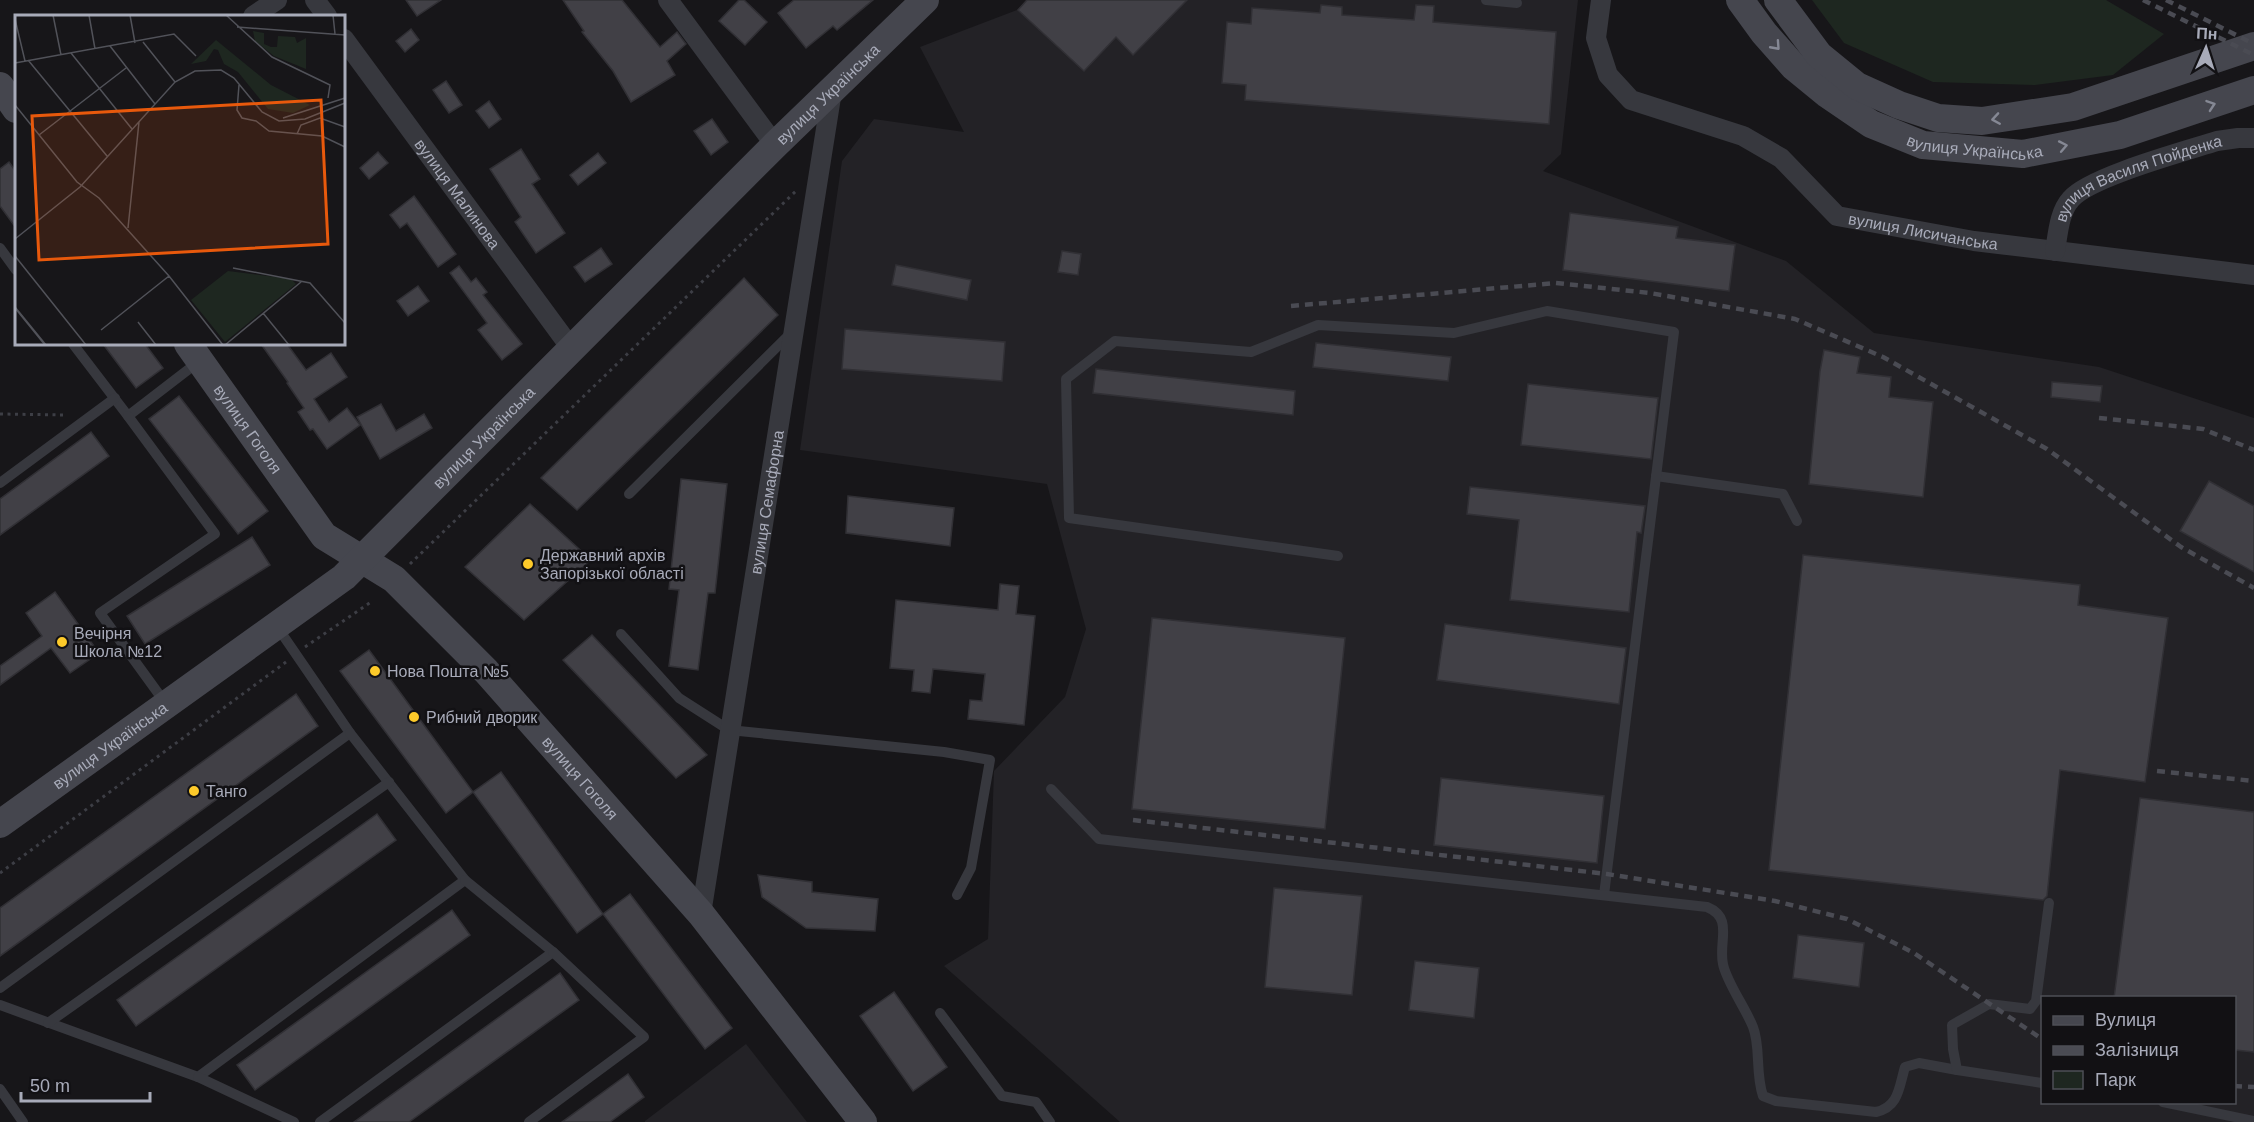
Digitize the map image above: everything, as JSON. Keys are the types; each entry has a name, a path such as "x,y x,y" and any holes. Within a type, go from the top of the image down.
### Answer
{"main road":[{"name":"вулиця Українська","path":"0,824 345,577 775,145 925,0"},
{"name":"вулиця Українська","path":"1740,0 1764,33 1794,67 1827,94 1871,124 1923,145 2023,154 2120,135 2254,90"},
{"name":"вулиця Українська","path":"1778,0 1819,54 1857,86 1899,105 1938,118 1982,121 2073,107 2254,46"},
{"path":"0,86 15,108"},
{"name":"вулиця Гоголя","path":"193,352 324,536 394,579 486,671 701,914 863,1122"}],"street":[{"path":"254,15 276,0"},
{"path":"315,0 326,15"},
{"path":"668,0 775,145"},
{"name":"вулиця Лисичанська","path":"1601,0 1596,38 1608,75 1631,100 1743,136 1781,158 1837,216 1974,240 2254,275"},
{"name":"вулиця Малинова","path":"345,40 572,348"},
{"name":"вулиця Семафорна","path":"701,914 832,91"},
{"name":"вулиця Василя Пойденка","path":"2055,251 2060,223 2071,199 2092,183 2217,141 2254,138"}],"lane":[{"path":"1486,0 1517,3"},
{"path":"0,248 15,269"},
{"path":"1338,556 1069,518 1066,379 1115,341 1251,352 1318,326 1454,333 1547,311 1674,332 1604,895"},
{"path":"629,494 794,330"},
{"path":"74,345 215,534 100,614 166,704"},
{"path":"128,416 189,369 193,352"},
{"path":"0,483 115,398"},
{"path":"1656,476 1783,494 1797,521"},
{"path":"276,625 350,733 465,880 552,952 644,1037 529,1122"},
{"path":"621,634 679,698 729,730 944,752 990,760 971,868 957,895"},
{"path":"0,988 350,733"},
{"path":"48,1023 389,782"},
{"path":"1051,789 1099,839 1604,895 1707,907 1718,911 1722,920 1723,965 1754,1030 1758,1083 1763,1096 1776,1101 1876,1112 1887,1109 1895,1101 1905,1067 1919,1064 2041,1083"},
{"path":"198,1077 465,880"},
{"path":"1957,1070 1952,1025 1989,1004 2030,1009 2036,1001 2049,903"},
{"path":"320,1122 552,952"},
{"path":"0,1005 198,1077 294,1122"},
{"path":"940,1013 1002,1096 1036,1102 1050,1122"},
{"path":"0,1089 23,1122"},
{"path":"2173,1104 2254,1121"}],"path":[{"path":"410,564 820,168"},
{"path":"0,414 10,416 91,415"},
{"path":"0,873 296,654 371,602"}],"shaded area":[{"path":"1027,0 1578,0 1561,154 1543,171 1786,261 1874,333 2099,367 2254,418 2254,1122 1120,1122 944,966 988,939 994,771 1065,697 1086,629 1047,484 800,450 842,161 874,119 964,132 920,47 1017,10"},
{"path":"746,1044 807,1122 645,1122 645,1121"}],"green space":[{"path":"1812,0 2106,0 2164,34 2113,75 2035,85 1933,82 1844,43"}],"building":[{"path":"406,0 441,0 417,16"},
{"path":"563,0 622,0 660,47 677,32 686,44 667,61 675,75 631,102 613,71 582,32 584,31"},
{"path":"739,0 744,0 767,22 745,45 719,21"},
{"path":"794,0 873,0 837,30 833,26 806,48 778,13"},
{"path":"1027,0 1187,0 1133,55 1116,37 1084,71 1018,10"},
{"path":"1321,5 1342,7 1342,15 1414,20 1416,5 1434,6 1433,22 1556,32 1549,124 1245,100 1246,85 1222,83 1227,22 1251,24 1252,8 1320,13"},
{"path":"411,29 419,40 405,52 396,41"},
{"path":"446,81 462,105 449,113 433,90"},
{"path":"489,101 501,119 489,128 476,111"},
{"path":"712,119 728,142 711,155 694,131"},
{"path":"521,149 540,179 532,184 565,233 536,253 515,222 521,217 490,169"},
{"path":"378,152 388,163 369,179 360,168"},
{"path":"598,153 606,163 578,185 570,175"},
{"path":"9,162 15,171 15,227 0,206 0,169"},
{"path":"414,196 456,254 438,267 407,223 400,228 390,215"},
{"path":"1570,213 1678,227 1676,238 1735,245 1729,291 1563,270"},
{"path":"601,248 612,264 585,282 574,267"},
{"path":"1062,251 1081,254 1078,275 1058,272"},
{"path":"896,265 971,280 967,300 892,285"},
{"path":"459,266 471,282 476,278 487,292 483,295 522,344 502,360 478,330 487,323 450,273"},
{"path":"744,278 778,315 577,510 541,478"},
{"path":"418,286 429,301 408,316 397,301"},
{"path":"845,329 1005,342 1002,381 842,369"},
{"path":"1316,343 1451,357 1448,381 1313,367"},
{"path":"104,345 146,345 163,368 136,388"},
{"path":"262,345 288,345 306,370 331,353 347,377 314,399 329,422 347,408 360,425 327,449 298,412 304,408"},
{"path":"1824,350 1860,357 1857,373 1891,377 1889,397 1933,402 1923,497 1809,484"},
{"path":"1096,369 1295,391 1293,415 1093,393"},
{"path":"2052,382 2102,386 2100,402 2051,397"},
{"path":"1528,384 1658,398 1651,459 1521,445"},
{"path":"179,396 268,511 238,534 149,419"},
{"path":"381,404 396,431 424,414 432,428 380,459 357,417"},
{"path":"91,432 109,456 0,535 0,499"},
{"path":"681,479 727,484 715,593 708,593 698,670 669,666 679,590 669,589"},
{"path":"2209,481 2254,506 2254,572 2180,531"},
{"path":"1470,487 1645,506 1641,533 1637,532 1629,612 1510,600 1519,520 1467,514"},
{"path":"848,496 954,508 950,546 846,533"},
{"name":"Державний архів Запорізької області","path":"530,504 591,560 524,620 465,567"},
{"path":"252,537 270,565 145,644 127,616"},
{"path":"1803,555 2080,585 2078,605 2168,618 2145,782 2060,770 2047,896 2043,900 1769,870"},
{"path":"1000,584 1019,586 1016,614 1035,616 1024,725 968,719 970,700 982,701 985,674 933,669 930,693 912,691 914,670 890,668 896,600 998,610"},
{"name":"Вечірня Школа №12","path":"55,592 99,653 70,673 51,648 0,685 0,666 42,636 26,613"},
{"path":"1152,618 1345,638 1325,829 1132,809"},
{"path":"1445,624 1626,648 1619,704 1437,680"},
{"path":"592,635 707,755 676,778 563,660"},
{"path":"369,650 473,792 446,813 340,671"},
{"path":"296,694 318,726 0,956 0,908"},
{"path":"501,772 603,914 577,933 473,792"},
{"path":"1441,778 1604,796 1597,863 1434,845"},
{"path":"2140,798 2254,812 2254,1052 2236,1050 2236,996 2114,996"},
{"path":"377,814 396,840 136,1026 117,1000"},
{"path":"758,875 812,882 812,892 878,899 875,931 806,928 762,897"},
{"path":"1274,888 1362,896 1352,995 1265,987"},
{"path":"630,894 732,1028 705,1049 603,914"},
{"path":"452,910 470,935 255,1090 237,1065"},
{"path":"1798,935 1864,943 1859,987 1793,978"},
{"path":"1415,961 1479,968 1474,1018 1409,1010"},
{"path":"560,973 579,1000 409,1122 354,1122"},
{"path":"894,992 947,1067 913,1091 860,1016"},
{"path":"628,1074 644,1097 610,1122 562,1122"}],"railway":[{"path":"2143,0 2254,55"},
{"path":"2166,0 2254,44"},
{"path":"1291,306 1556,283 1650,293 1795,319 1883,357 2047,449 2181,547 2254,588"},
{"path":"2099,418 2203,429 2254,450"},
{"path":"2157,771 2254,781"},
{"path":"1133,820 1607,874 1775,901 1847,919 1914,953 2041,1038"},
{"path":"2236,1086 2254,1087"}],"place":[{"name":"Державний архів Запорізької області","path":"528,564"},
{"name":"Вечірня Школа №12","path":"62,642"},
{"name":"Нова Пошта №5","path":"375,671"},
{"name":"Рибний дворик","path":"414,717"},
{"name":"Танго","path":"194,791"}]}
